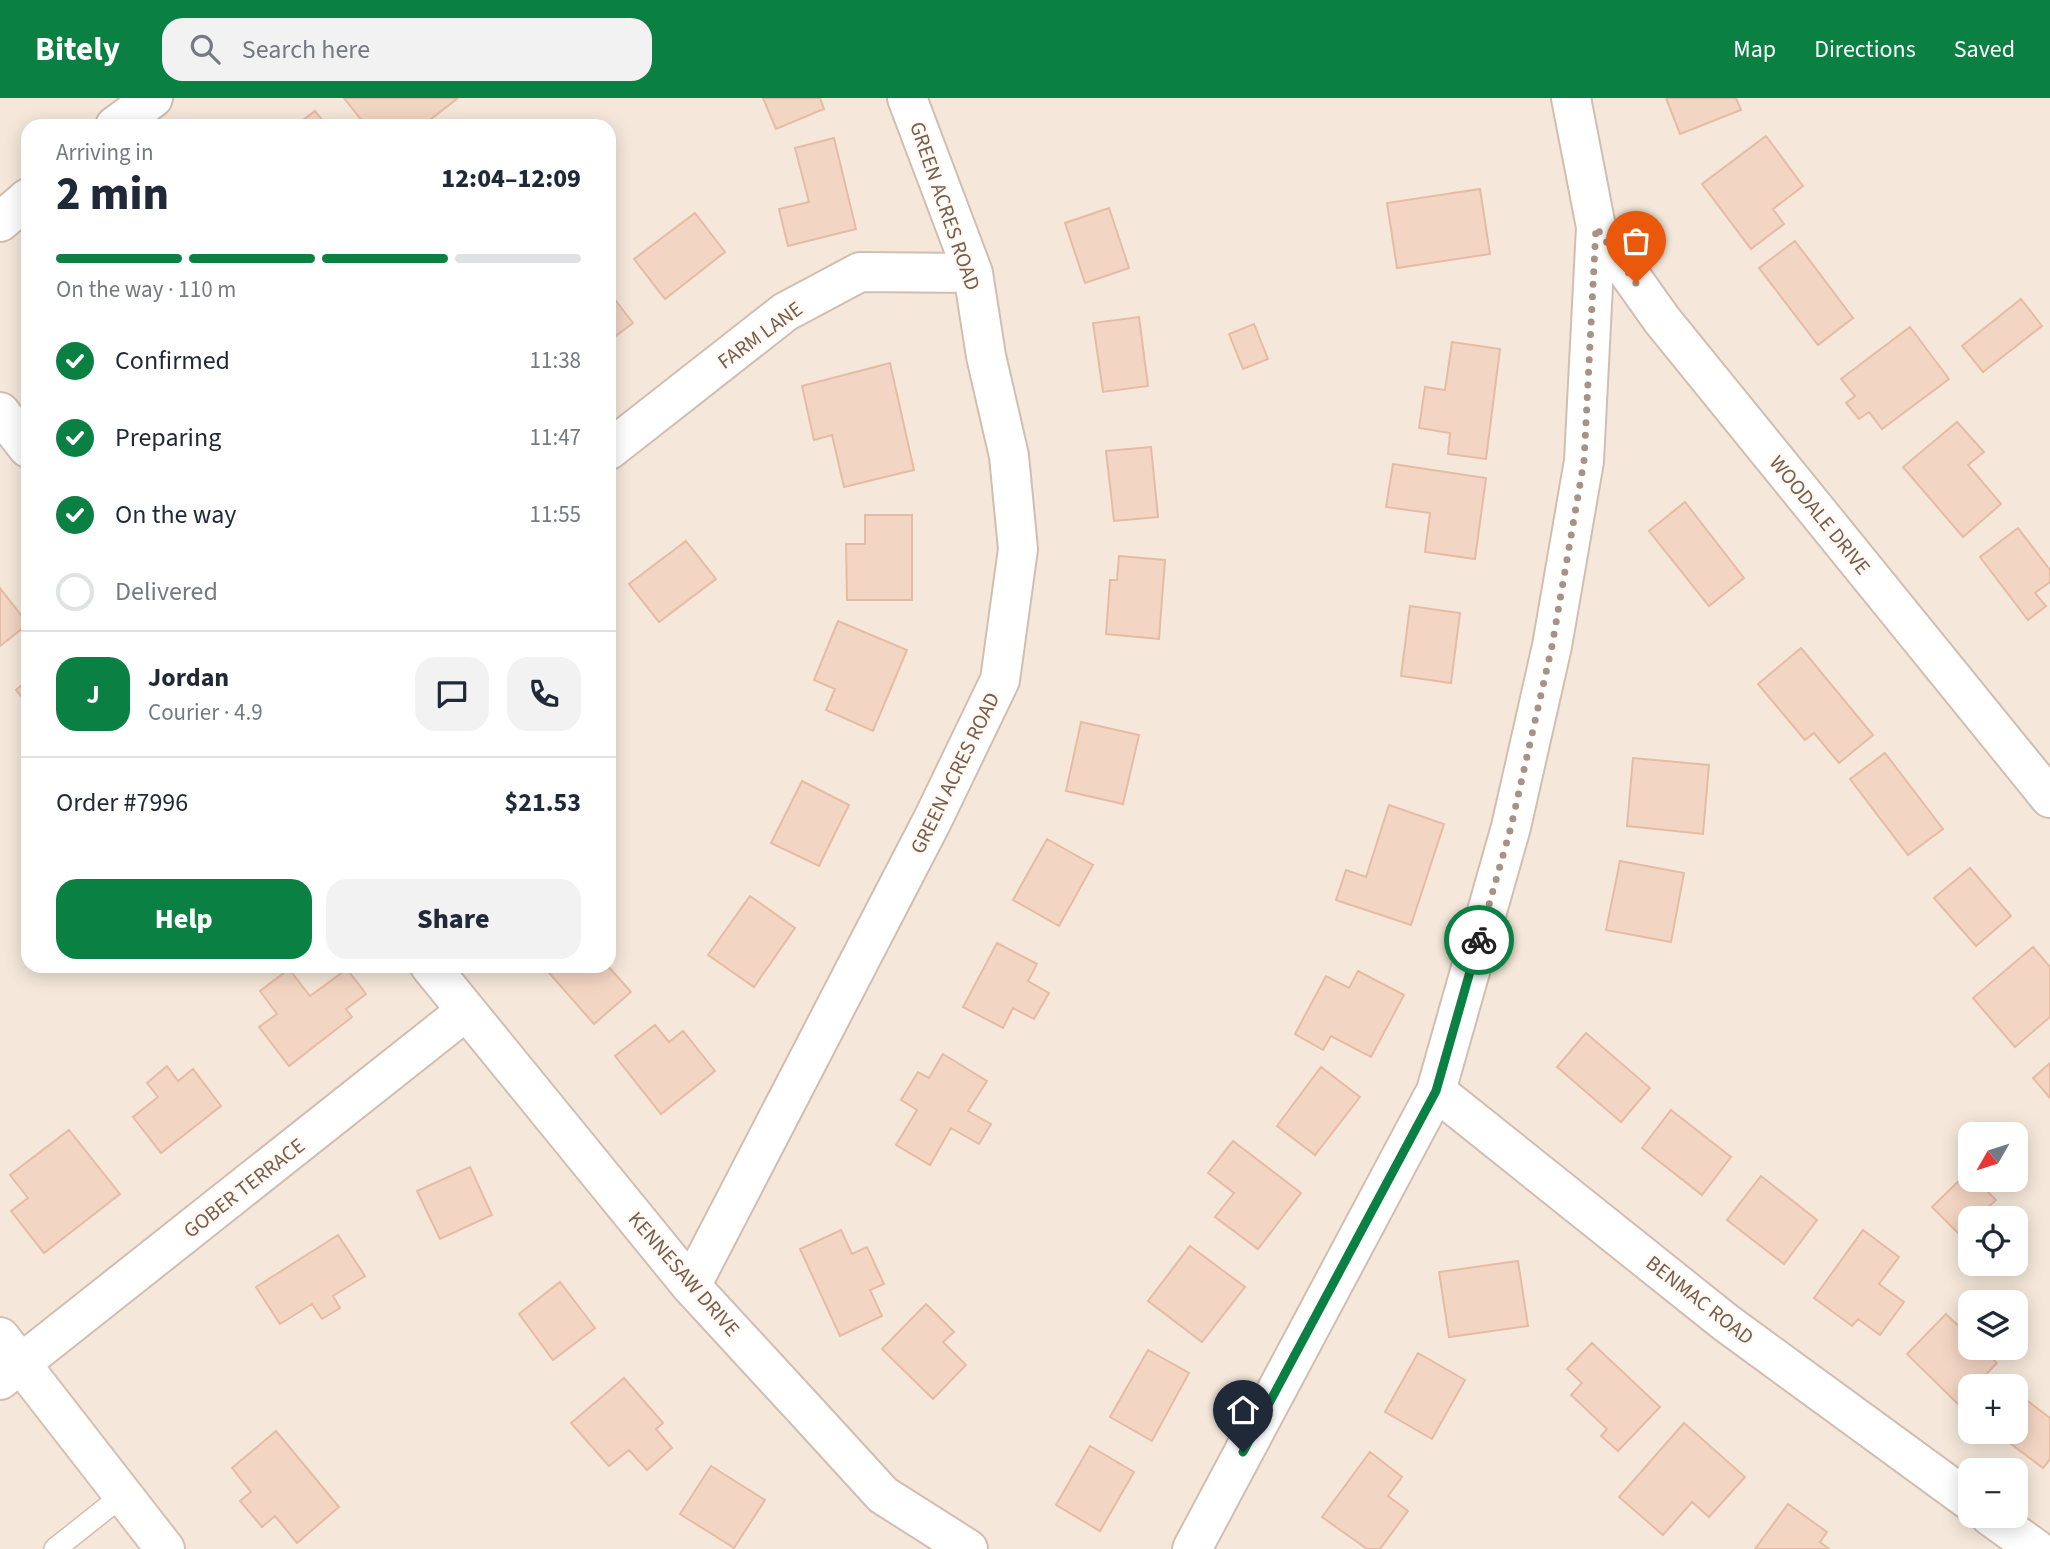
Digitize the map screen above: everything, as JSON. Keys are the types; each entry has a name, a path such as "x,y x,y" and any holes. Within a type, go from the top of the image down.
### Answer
{"street":[{"path":"124,119 153,98"},
{"name":"GREEN ACRES ROAD","path":"691,1286 933,819 1000,680 1018,549 1009,457 986,356 973,273 907,98"},
{"path":"1192,1549 1436,1091 1511,827 1552,646 1584,461 1596,227 1571,98"},
{"path":"0,222 21,204"},
{"name":"WOODALE DRIVE","path":"1596,227 1662,320 2050,798"},
{"name":"FARM LANE","path":"616,445 785,312 860,272 973,273"},
{"path":"0,411 21,439"},
{"name":"KENNESAW DRIVE","path":"436,973 691,1286 883,1495 968,1549"},
{"name":"GOBER TERRACE","path":"7,1361 466,1011"},
{"name":"BENMAC ROAD","path":"1436,1091 1725,1322 1958,1492"},
{"path":"7,1361 123,1495 165,1549"},
{"path":"2007,1528 2036,1549"}],"lane":[{"path":"55,1549 123,1495"}],"shaded area":[{"path":"0,98 2050,98 2050,1549 0,1549"}],"building":[{"path":"344,98 458,98 431,119 360,119"},
{"path":"763,98 820,98 824,109 776,129"},
{"path":"1666,98 1736,98 1741,110 1680,134"},
{"path":"315,111 321,119 304,119"},
{"path":"1766,136 1803,186 1773,209 1784,224 1751,249 1702,184"},
{"path":"834,138 856,229 788,246 779,209 809,202 795,148"},
{"path":"1480,189 1490,254 1397,268 1387,203"},
{"path":"1109,208 1129,268 1085,283 1065,223"},
{"path":"695,213 725,252 665,299 634,259"},
{"path":"1795,241 1853,318 1818,345 1759,268"},
{"path":"2021,299 2042,326 1983,372 1962,346"},
{"path":"616,301 633,323 616,336"},
{"path":"1139,317 1148,386 1103,392 1093,323"},
{"path":"1254,324 1268,359 1243,369 1229,334"},
{"path":"1910,327 1949,379 1882,429 1869,412 1859,419 1846,403 1855,396 1841,379"},
{"path":"1452,342 1500,349 1486,459 1448,454 1450,433 1419,428 1425,387 1445,390"},
{"path":"890,363 914,470 844,487 832,435 814,440 802,386"},
{"path":"1957,422 1984,452 1968,465 2001,504 1963,537 1903,467"},
{"path":"1151,447 1158,517 1114,521 1106,451"},
{"path":"1393,464 1486,478 1475,559 1425,552 1430,513 1386,507"},
{"path":"1685,502 1744,578 1709,606 1649,531"},
{"path":"865,515 912,515 912,600 847,600 846,544 865,544"},
{"path":"2018,528 2050,570 2050,582 2035,593 2046,606 2028,620 1980,557"},
{"path":"686,541 716,579 659,622 629,584"},
{"path":"1119,556 1165,560 1159,639 1106,634 1110,580 1117,580"},
{"path":"0,588 21,615 21,630 0,646"},
{"path":"1410,606 1460,613 1451,683 1401,676"},
{"path":"838,621 907,650 873,731 826,710 835,689 814,680"},
{"path":"1801,648 1873,735 1839,763 1814,733 1805,740 1758,684"},
{"path":"1081,722 1139,735 1123,804 1066,791"},
{"path":"1885,753 1943,829 1908,855 1850,779"},
{"path":"1633,758 1709,765 1703,834 1627,826"},
{"path":"802,781 849,805 819,866 771,843"},
{"path":"1389,805 1444,824 1411,925 1336,900 1346,870 1366,877"},
{"path":"1047,839 1093,865 1059,926 1013,900"},
{"path":"1620,861 1684,873 1671,942 1606,930"},
{"path":"1970,868 2011,916 1976,946 1934,898"},
{"path":"750,896 795,928 754,987 708,955"},
{"path":"997,943 1037,964 1028,981 1049,993 1034,1019 1013,1008 1003,1028 963,1007"},
{"path":"2033,947 2050,967 2050,1017 2015,1047 1973,998"},
{"path":"1358,971 1404,995 1371,1057 1331,1036 1323,1050 1295,1034 1326,976 1349,988"},
{"path":"284,973 292,973 310,996 342,973 350,973 366,994 346,1009 352,1017 289,1066 259,1027 277,1014 260,991"},
{"path":"549,973 614,973 631,992 594,1024"},
{"path":"655,1025 669,1042 683,1031 715,1071 661,1114 615,1056"},
{"path":"1586,1033 1650,1088 1621,1122 1557,1067"},
{"path":"943,1054 987,1081 968,1111 991,1124 979,1144 951,1128 930,1165 896,1145 917,1110 901,1100 918,1072 929,1078"},
{"path":"2050,1063 2050,1098 2033,1078"},
{"path":"167,1066 178,1081 193,1069 221,1106 161,1153 133,1117 158,1097 147,1083"},
{"path":"1321,1067 1360,1097 1315,1155 1277,1126"},
{"path":"1671,1110 1731,1157 1702,1195 1642,1148"},
{"path":"69,1130 120,1194 44,1253 11,1211 28,1198 10,1175"},
{"path":"1233,1141 1301,1193 1258,1249 1215,1217 1234,1193 1208,1173"},
{"path":"470,1167 492,1215 440,1239 417,1191"},
{"path":"1761,1176 1817,1220 1784,1264 1727,1220"},
{"path":"1958,1182 1958,1192 1988,1192 1996,1200 1990,1206 1958,1206 1958,1233 1932,1207"},
{"path":"841,1230 852,1254 867,1247 884,1284 870,1290 882,1316 840,1336 800,1249"},
{"path":"1863,1230 1899,1257 1879,1284 1904,1302 1880,1335 1858,1319 1852,1326 1814,1298"},
{"path":"338,1235 365,1276 333,1296 340,1308 322,1319 312,1304 280,1324 256,1287"},
{"path":"1190,1246 1245,1287 1202,1342 1148,1301"},
{"path":"1518,1261 1528,1326 1449,1337 1439,1272"},
{"path":"560,1282 595,1328 553,1360 519,1314"},
{"path":"926,1304 954,1332 943,1342 966,1365 933,1399 882,1349"},
{"path":"1946,1314 1958,1326 1958,1360 1994,1360 1997,1363 1986,1374 1958,1374 1958,1404 1907,1354"},
{"path":"1592,1343 1660,1407 1618,1451 1601,1436 1607,1429 1571,1395 1582,1383 1567,1369"},
{"path":"1148,1350 1189,1373 1152,1441 1110,1417"},
{"path":"1418,1353 1465,1380 1432,1439 1385,1412"},
{"path":"624,1378 663,1423 656,1429 672,1448 647,1470 629,1450 609,1466 571,1423"},
{"path":"2028,1401 2050,1418 2050,1459 2043,1468 2011,1444 2028,1444"},
{"path":"1684,1423 1745,1477 1709,1517 1692,1502 1663,1535 1619,1497"},
{"path":"276,1431 339,1507 297,1543 275,1516 262,1527 240,1501 251,1492 232,1468"},
{"path":"1090,1446 1134,1472 1100,1531 1056,1505"},
{"path":"1370,1452 1402,1477 1388,1496 1408,1511 1380,1549 1367,1549 1322,1517"},
{"path":"711,1466 765,1500 734,1548 680,1514"},
{"path":"1788,1504 1827,1532 1820,1542 1829,1549 1755,1549"}],"way so far":[{"path":"1479,940 1511,827 1552,646 1584,461 1596,227 1636,283"}],"route":[{"path":"1243,1452 1436,1091 1479,940"}]}
